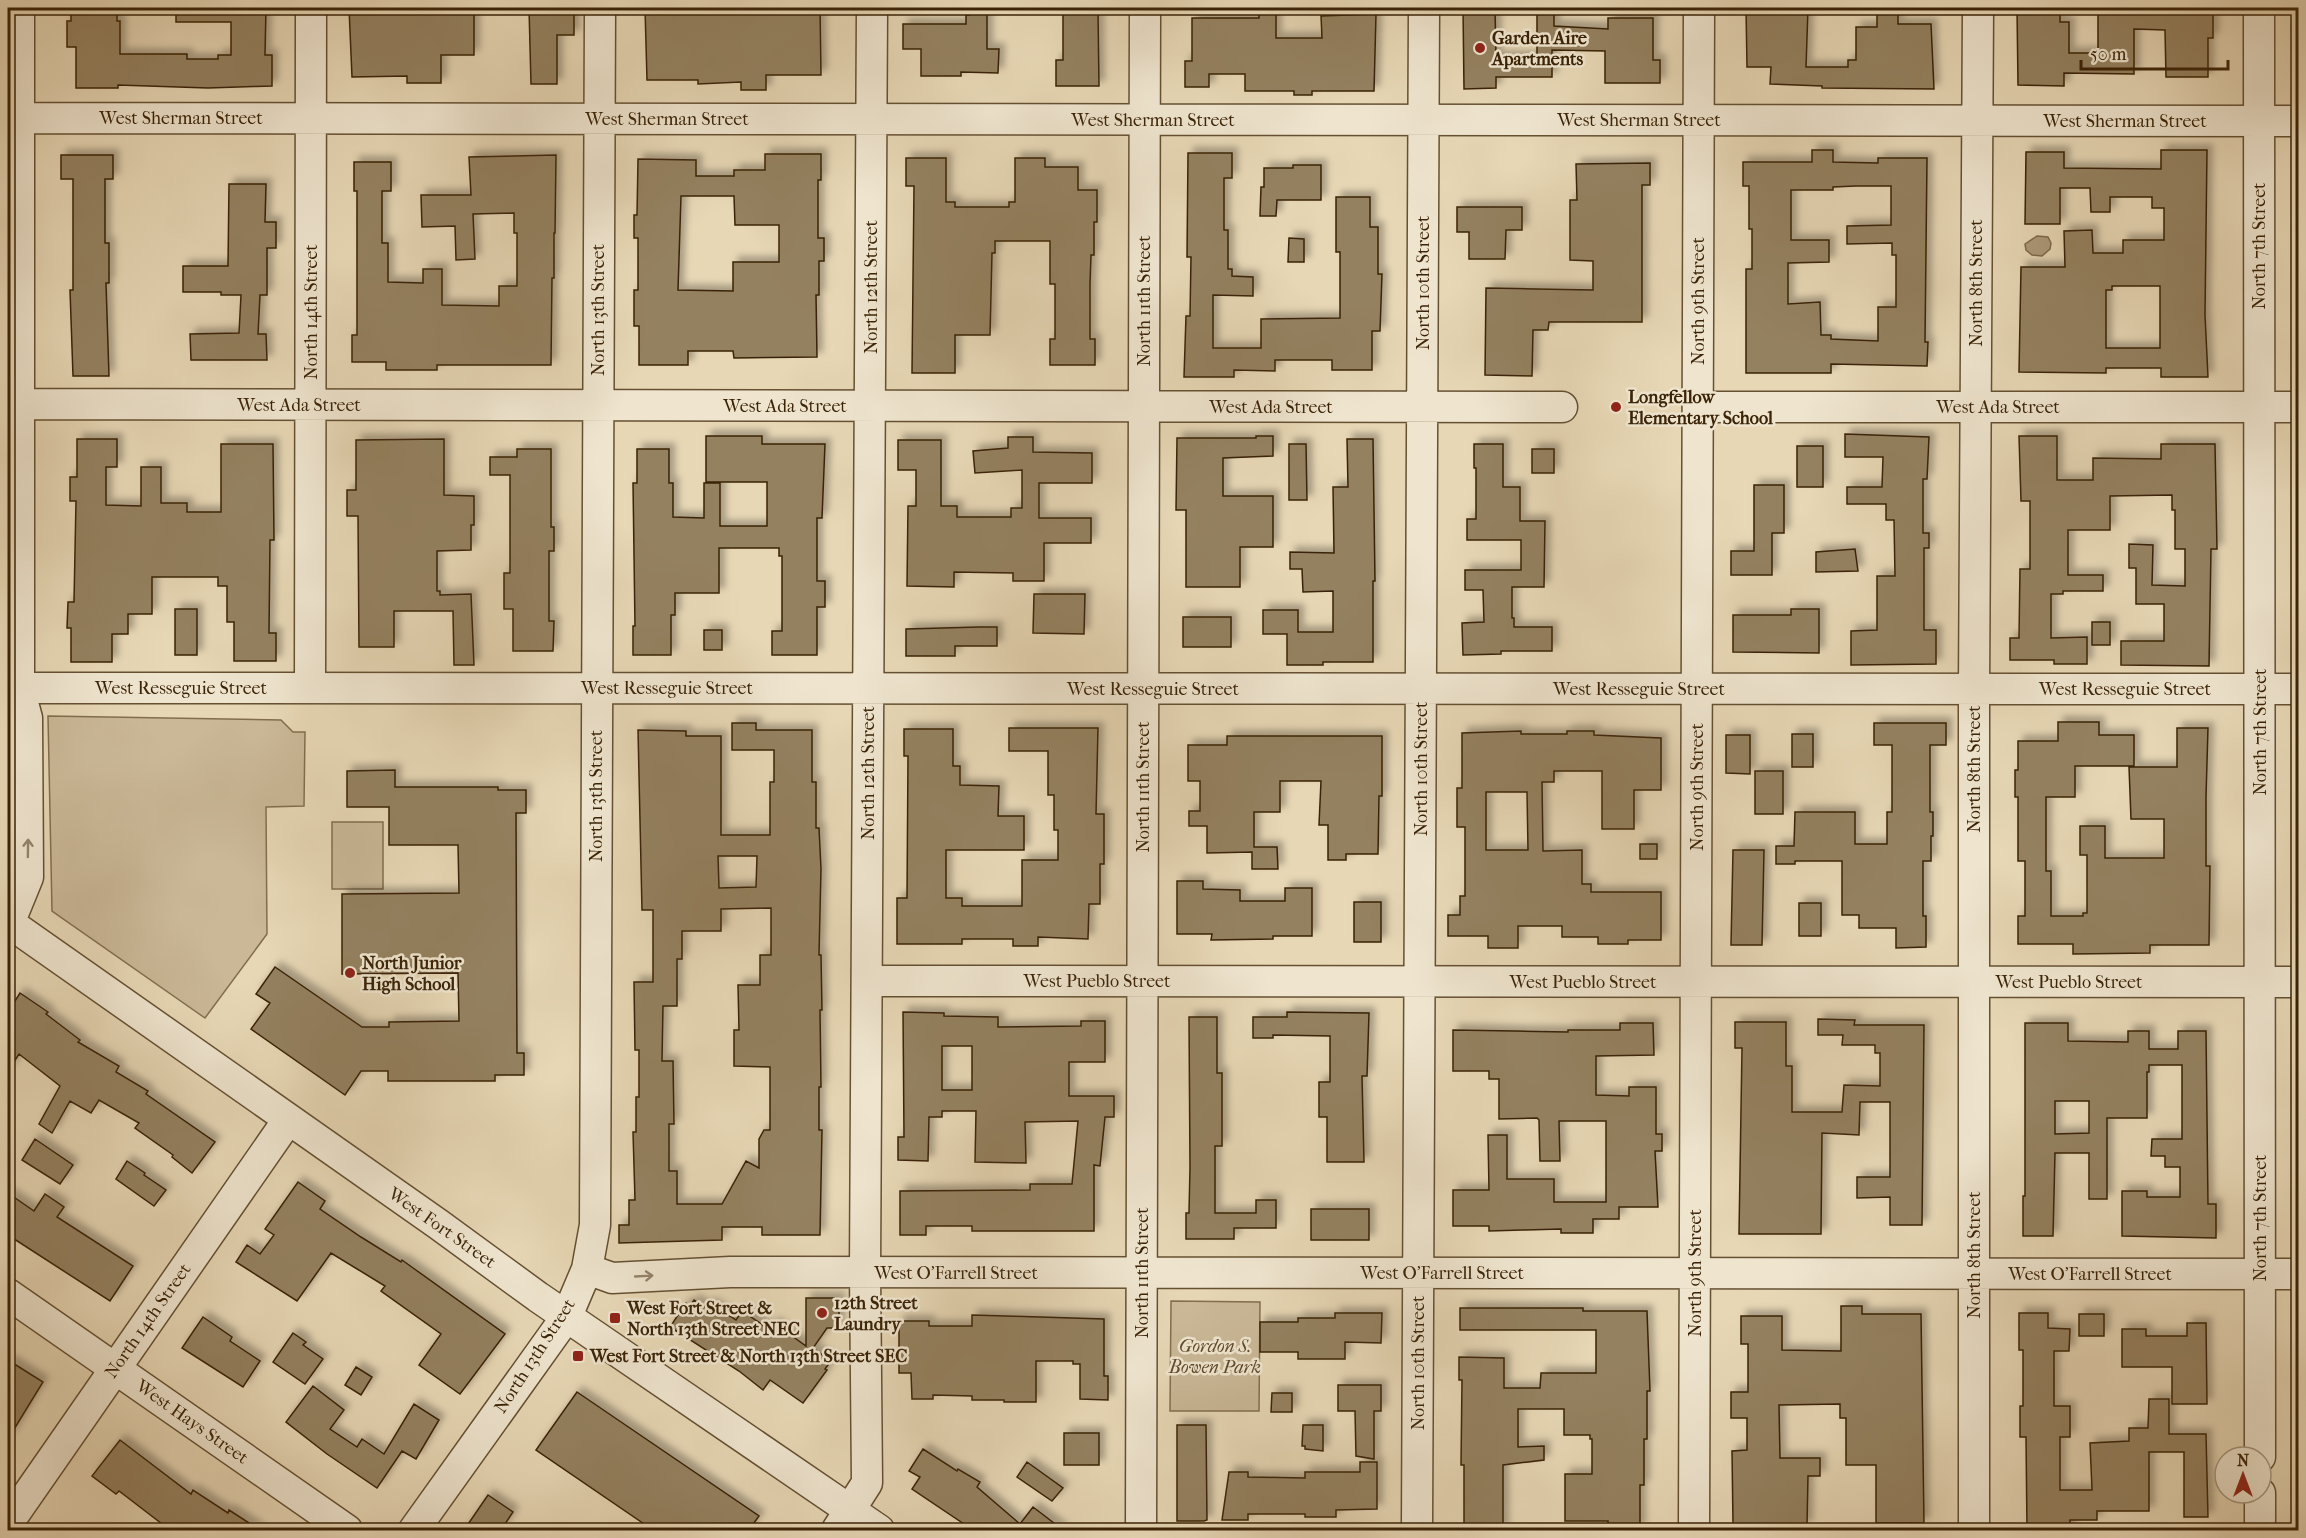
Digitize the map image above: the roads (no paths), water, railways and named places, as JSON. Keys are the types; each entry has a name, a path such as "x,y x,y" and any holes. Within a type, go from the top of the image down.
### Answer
{"street":[{"path":"8,719 13,688 13,118 19,8"},
{"name":"North 14th Street","path":"310,688 311,8"},
{"name":"North 13th Street","path":"414,1530 567,1316 587,1269 595,1225 600,8"},
{"name":"North 12th Street","path":"844,1520 867,1483 865,1272 872,8"},
{"name":"North 11th Street","path":"1141,1530 1145,8"},
{"name":"North 10th Street","path":"1417,1530 1424,8"},
{"name":"North 9th Street","path":"1694,1530 1699,8"},
{"name":"North 8th Street","path":"1974,1530 1974,689 1978,8"},
{"name":"North 7th Street","path":"2259,8 2260,1445"},
{"name":"West Sherman Street","path":"13,118 2298,121"},
{"name":"West Ada Street","path":"13,404 1562,407"},
{"name":"West Ada Street","path":"1698,407 2298,407"},
{"path":"8,924 28,877 27,718 13,688"},
{"name":"West Resseguie Street","path":"13,688 2298,689"},
{"path":"8,878 8,924"},
{"name":"West Fort Street","path":"8,924 567,1316 844,1520 879,1530"},
{"name":"West Pueblo Street","path":"867,981 2298,982"},
{"name":"North 14th Street","path":"8,1523 288,1120"},
{"name":"West O'Farrell Street","path":"587,1269 612,1278 730,1272 2298,1274"},
{"name":"West Hays Street","path":"8,1294 347,1530"},
{"path":"2260,1505 2260,1530"}],"place":[{"name":"Garden Aire Apartments","path":"1480,48"},
{"name":"Longfellow Elementary School","path":"1616,407"},
{"name":"North Junior High School","path":"350,973"},
{"name":"12th Street Laundry","path":"822,1313"},
{"name":"West Fort Street & North 13th Street NEC","path":"615,1318"},
{"name":"West Fort Street & North 13th Street SEC","path":"578,1356"}],"park label":[{"name":"Gordon S. Bowen Park","path":"1215,1356"}]}
